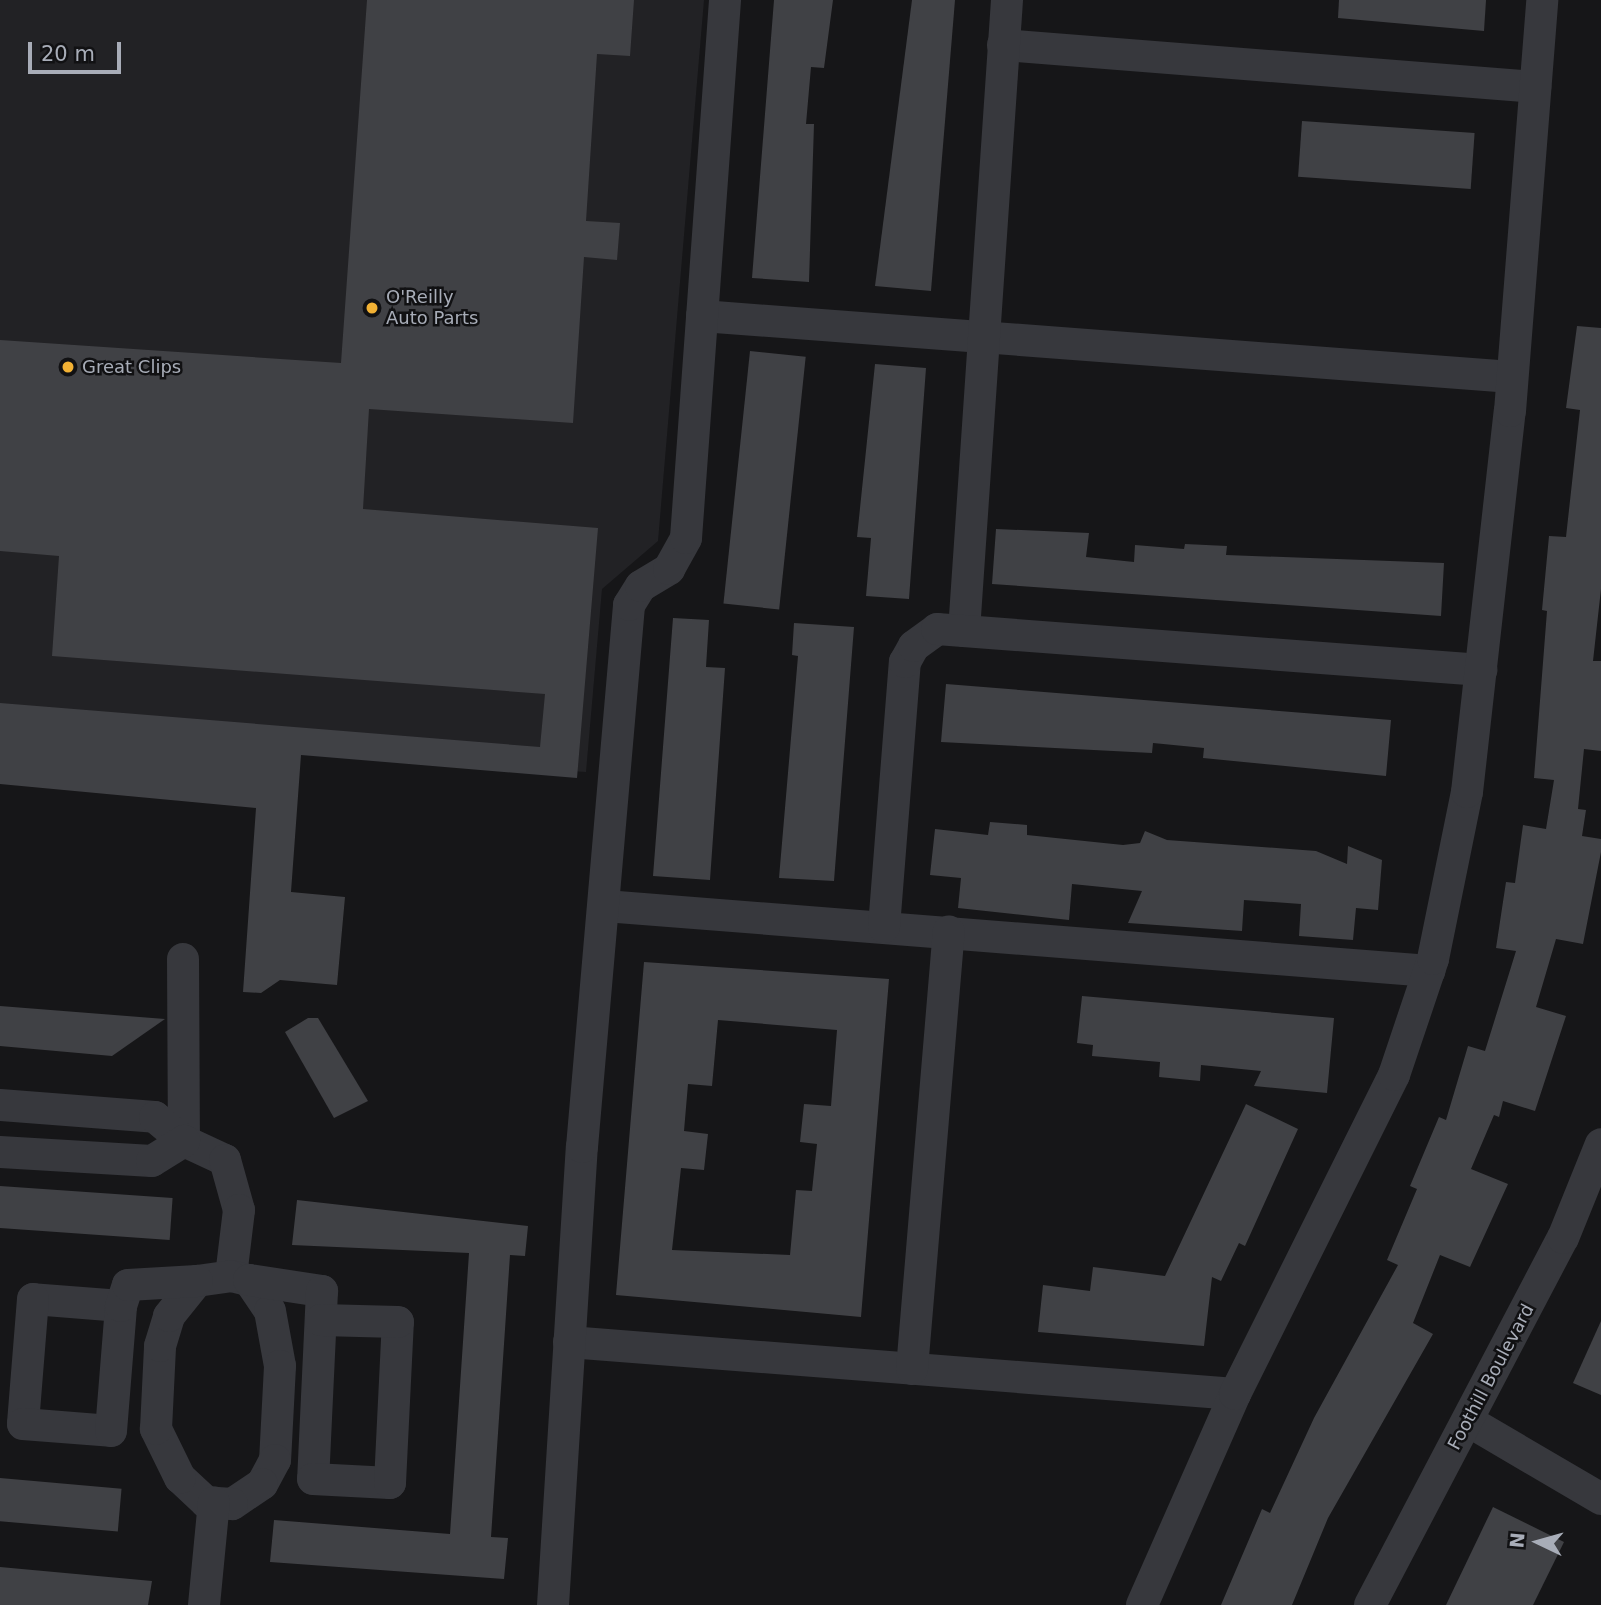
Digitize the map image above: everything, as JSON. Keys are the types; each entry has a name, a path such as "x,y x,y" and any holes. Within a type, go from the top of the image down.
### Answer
{"street":[{"path":"553,1605 569,1342 629,605 641,586 669,569 686,538 725,0"},
{"path":"964,631 1007,0"},
{"path":"1142,1605 1235,1394 1394,1075 1429,971 1467,792 1512,377 1542,0"},
{"path":"1003,45 1535,87"},
{"path":"702,316 983,340 1512,377"},
{"path":"884,927 905,662 914,646 937,629 1481,670"},
{"path":"605,906 1429,971"},
{"path":"912,1369 949,932"},
{"path":"183,959 184,1141"},
{"path":"0,1105 155,1117 184,1141 225,1160 239,1210 240,1278 270,1311 281,1366 275,1460 262,1484 232,1504 214,1502 180,1478 156,1429 160,1346 169,1316 197,1282"},
{"path":"0,1152 152,1161 184,1141"},
{"name":"Foothill Boulevard","path":"1370,1605 1470,1422 1563,1238 1601,1144"},
{"path":"121,1306 33,1299 23,1424 111,1431 121,1306 128,1285 240,1278 322,1291 313,1479 390,1483 398,1322 321,1320"},
{"path":"569,1342 1235,1394"},
{"path":"1470,1422 1601,1499"},
{"path":"204,1605 214,1502"}],"shaded area":[{"path":"0,0 704,0 658,541 602,589 586,772 0,735"}],"building":[{"path":"367,0 634,0 630,56 597,54 586,221 620,223 617,260 584,257 573,423 369,409 363,509 598,528 577,778 301,755 291,892 345,897 337,985 280,980 261,993 243,992 256,808 0,784 0,703 540,747 545,694 52,656 59,556 0,551 0,340 341,363"},
{"path":"774,0 833,0 824,68 811,67 806,124 814,124 809,282 752,278"},
{"path":"912,0 955,0 931,291 875,286"},
{"path":"1339,0 1486,0 1484,31 1338,18"},
{"path":"1302,121 1475,133 1471,189 1298,177"},
{"path":"1577,326 1601,328 1601,589 1593,661 1601,661 1601,751 1584,749 1578,809 1586,810 1582,836 1601,839 1601,852 1583,944 1556,939 1536,1007 1566,1016 1535,1111 1503,1101 1499,1117 1494,1115 1471,1169 1508,1184 1470,1267 1440,1255 1413,1323 1433,1334 1328,1518 1292,1605 1221,1605 1262,1509 1270,1513 1314,1418 1398,1265 1387,1260 1417,1189 1410,1186 1439,1117 1446,1120 1468,1046 1485,1051 1516,951 1496,948 1506,882 1515,883 1523,825 1546,829 1554,780 1534,778 1547,611 1542,610 1549,536 1566,537 1580,410 1566,408"},
{"path":"750,351 806,357 779,609 723,604"},
{"path":"875,364 926,368 909,599 866,596 871,538 857,537"},
{"path":"996,529 1089,533 1086,557 1134,562 1135,545 1184,549 1185,544 1227,546 1226,555 1444,563 1441,616 992,584"},
{"path":"673,618 709,620 706,667 725,668 710,880 653,876"},
{"path":"794,623 854,627 834,881 779,878 798,656 792,655"},
{"path":"946,684 1391,720 1386,776 1203,758 1204,748 1153,743 1152,753 941,742"},
{"path":"990,822 1027,825 1027,835 1123,845 1140,843 1145,831 1167,840 1316,851 1347,864 1348,846 1382,860 1378,910 1356,908 1353,940 1299,936 1301,904 1244,900 1242,931 1128,923 1142,891 1072,884 1069,920 958,908 961,878 930,875 935,829 988,835"},
{"path":"644,962 889,979 861,1317 616,1295","holes":["718,1020 837,1030 831,1106 804,1104 800,1142 817,1144 812,1191 796,1190 790,1255 672,1250 681,1168 704,1170 708,1134 684,1131 688,1084 712,1086"]},
{"path":"1082,996 1334,1018 1327,1093 1254,1086 1261,1071 1201,1065 1200,1081 1159,1077 1160,1062 1092,1056 1093,1045 1077,1043"},
{"path":"0,1006 165,1019 112,1056 0,1046"},
{"path":"308,1018 318,1018 368,1101 334,1118 285,1032"},
{"path":"1246,1104 1298,1129 1245,1246 1239,1243 1221,1281 1212,1277 1204,1346 1038,1332 1043,1285 1090,1291 1093,1267 1165,1276"},
{"path":"0,1186 173,1198 170,1240 0,1228"},
{"path":"297,1200 528,1226 525,1256 510,1255 491,1537 508,1538 504,1579 270,1562 274,1520 450,1534 469,1253 292,1245"},
{"path":"1601,1321 1601,1395 1573,1383"},
{"path":"0,1478 122,1489 118,1531 0,1521"},
{"path":"1493,1507 1564,1542 1533,1605 1446,1605"},
{"path":"0,1567 152,1581 148,1605 0,1605"}],"place":[{"name":"O'Reilly Auto Parts","path":"372,308"},
{"name":"Great Clips","path":"68,367"}]}
